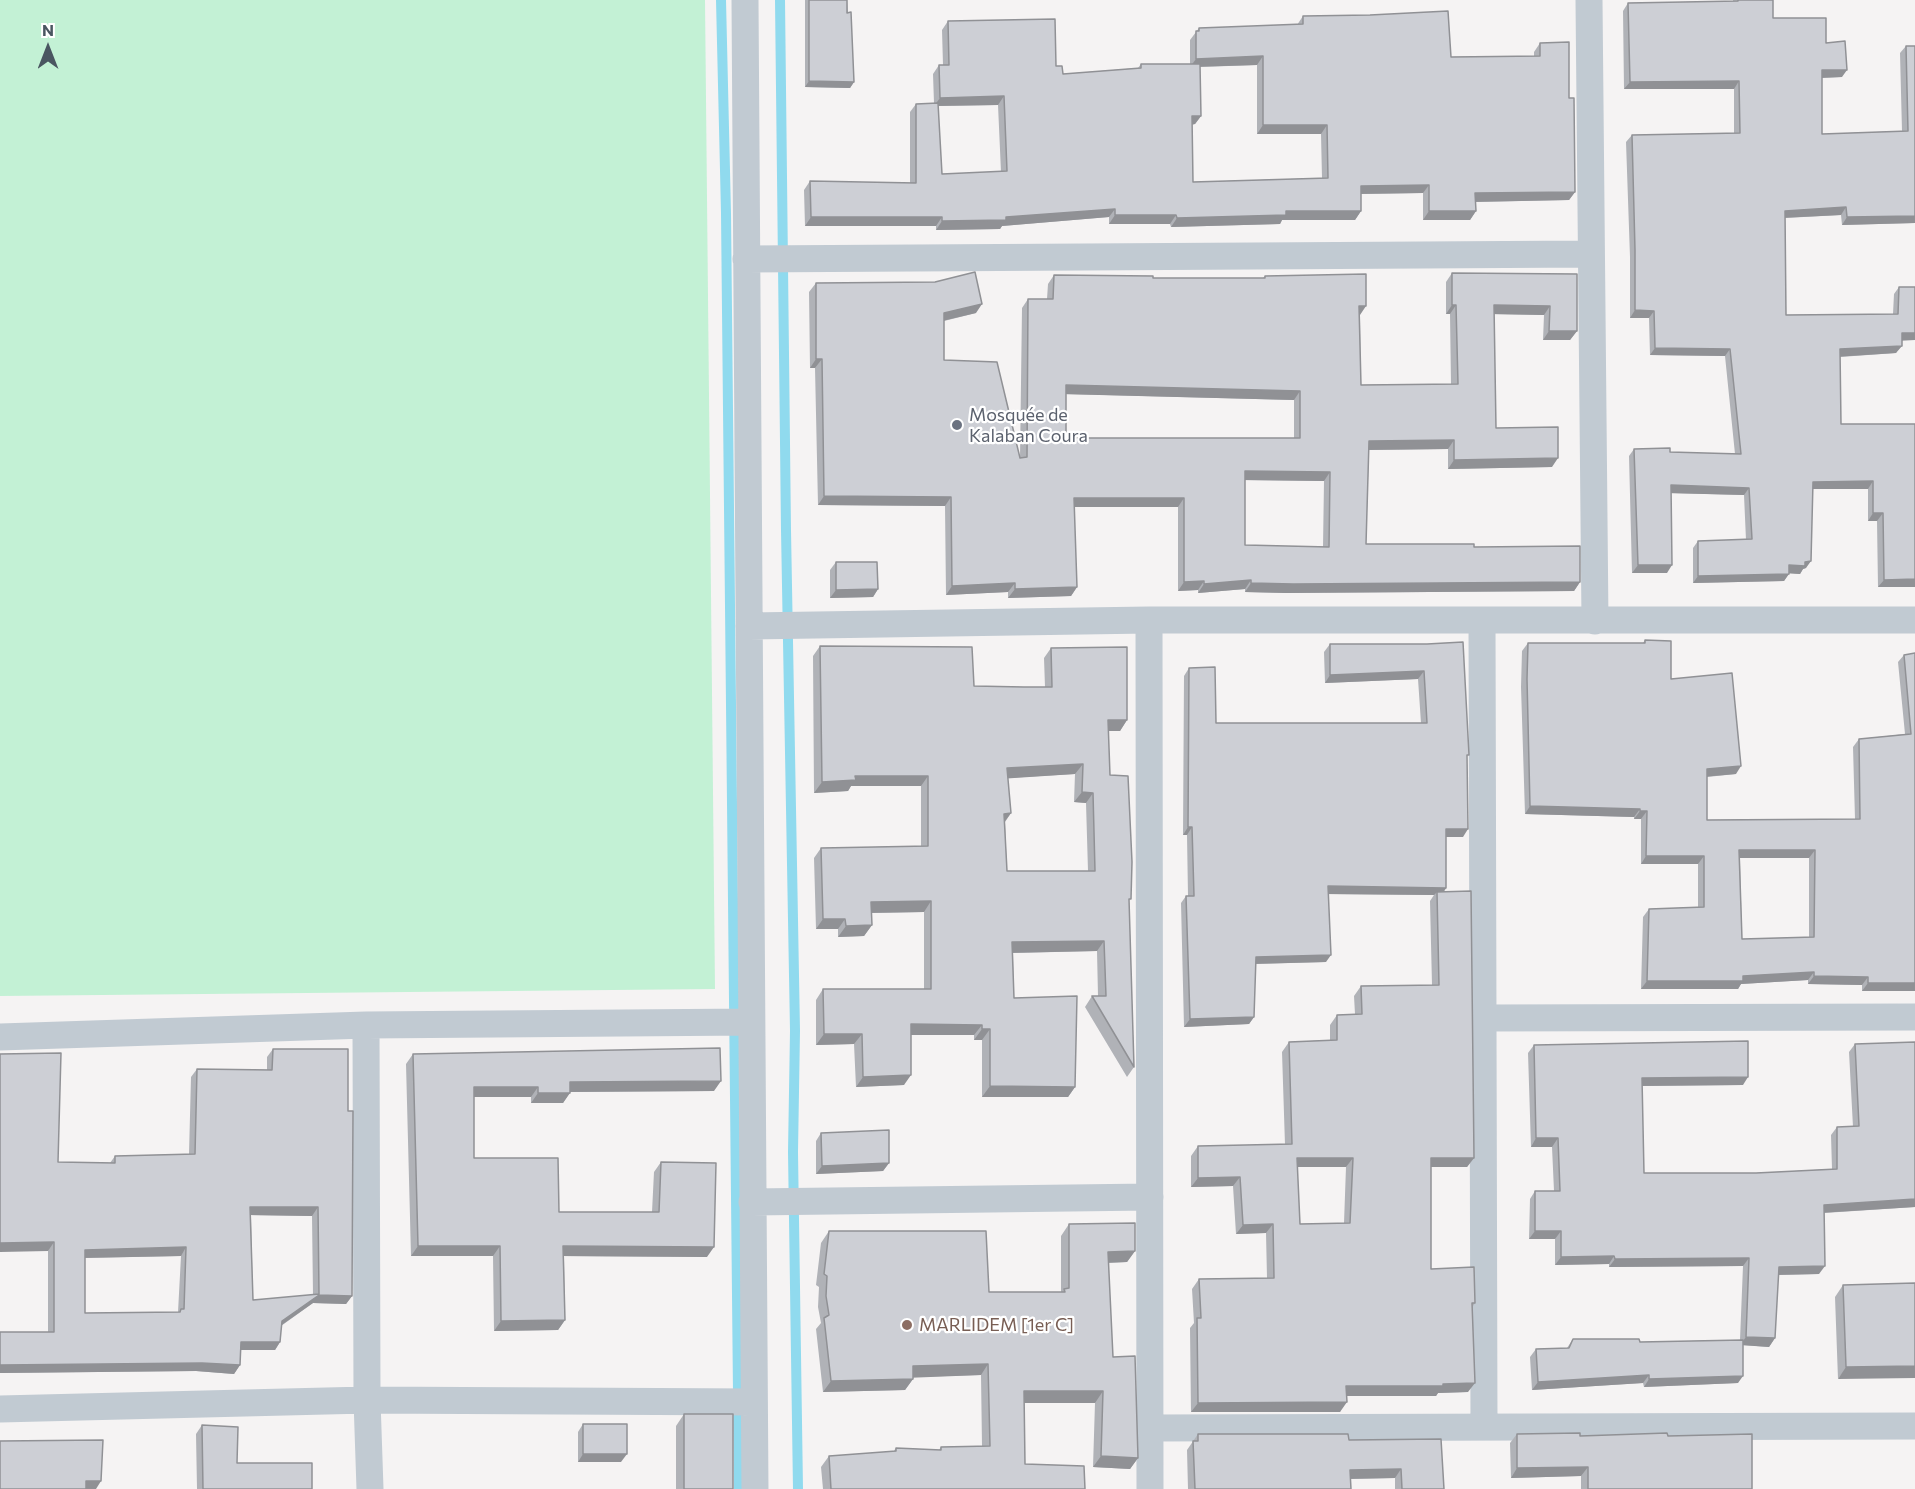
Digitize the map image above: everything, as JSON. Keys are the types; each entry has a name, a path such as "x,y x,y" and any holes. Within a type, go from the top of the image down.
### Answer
{"street":[{"path":"745,0 755,1489"},
{"path":"1589,0 1595,621"},
{"path":"746,258 1590,254"},
{"path":"749,626 1149,620 1915,621"},
{"path":"1149,620 1150,1489"},
{"path":"1482,622 1484,1427"},
{"path":"1483,1018 1915,1017"},
{"path":"0,1037 366,1025 751,1022"},
{"path":"366,1025 367,1401 370,1489"},
{"path":"752,1202 1150,1197"},
{"path":"0,1409 367,1401 754,1402"},
{"path":"1150,1428 1915,1426"}],"green space":[{"path":"0,0 705,0 715,989 0,996"}],"building":[{"path":"809,0 847,0 847,13 851,12 854,82 809,81"},
{"path":"1773,0 1773,18 1826,18 1826,43 1845,41 1847,70 1822,70 1822,134 1908,131 1906,46 1915,46 1915,216 1847,217 1846,207 1785,211 1786,315 1898,314 1899,287 1915,287 1915,333 1902,333 1902,346 1840,349 1841,424 1915,424 1915,579 1884,580 1883,513 1873,513 1873,481 1813,482 1811,561 1805,562 1805,566 1789,565 1789,574 1698,576 1698,541 1752,539 1749,488 1671,485 1672,565 1638,565 1634,449 1670,448 1670,452 1741,454 1730,349 1655,348 1654,311 1635,310 1632,135 1740,133 1739,81 1630,82 1628,3"},
{"path":"1448,11 1451,57 1540,56 1540,43 1569,42 1569,98 1574,98 1575,192 1475,193 1476,211 1429,211 1429,185 1361,186 1361,211 1286,211 1286,215 1177,218 1176,215 1115,215 1115,209 1006,217 1006,220 942,221 942,217 811,217 810,181 916,183 916,104 938,103 942,174 1007,171 1004,96 940,98 939,65 949,65 948,21 1055,19 1056,66 1062,66 1063,74 1141,68 1141,64 1200,64 1201,116 1192,116 1193,182 1328,178 1327,125 1263,125 1263,56 1196,59 1196,31 1199,31 1199,28 1303,24 1303,16"},
{"path":"975,272 982,304 944,313 944,360 997,362 1020,458 1027,457 1028,299 1053,299 1054,275 1265,278 1265,276 1366,274 1366,306 1359,306 1361,385 1458,384 1456,305 1452,305 1452,273 1577,274 1577,331 1549,331 1550,306 1494,305 1496,428 1558,427 1558,458 1454,460 1454,440 1369,441 1366,544 1474,544 1474,547 1580,546 1580,582 1293,584 1251,583 1251,580 1204,584 1204,581 1184,582 1184,498 1074,498 1077,587 1015,589 1015,583 952,586 951,497 824,496 822,359 816,359 816,283 935,282","holes":["1066,385 1300,391 1300,438 1066,438","1245,471 1330,472 1329,547 1245,545"]},
{"path":"836,562 877,562 878,589 836,590"},
{"path":"1645,640 1671,641 1671,679 1732,673 1741,766 1707,769 1707,820 1860,819 1859,739 1911,734 1904,655 1915,653 1915,983 1868,983 1868,977 1814,976 1814,972 1743,976 1743,981 1647,981 1649,909 1704,907 1704,856 1646,856 1647,811 1530,806 1527,679 1528,643 1645,643","holes":["1739,850 1815,850 1814,937 1742,939"]},
{"path":"1463,642 1469,755 1467,755 1468,829 1446,829 1446,888 1328,886 1331,955 1256,957 1254,1017 1190,1019 1186,896 1194,896 1192,827 1188,827 1189,668 1215,667 1216,723 1427,723 1424,671 1330,675 1330,644"},
{"path":"820,646 972,647 974,686 1024,687 1052,687 1051,648 1127,647 1127,720 1108,720 1110,775 1128,776 1132,862 1131,899 1129,899 1134,1067 1092,996 1106,996 1104,941 1012,942 1014,998 1077,996 1075,1087 990,1086 990,1029 982,1029 982,1025 911,1024 911,1075 863,1077 862,1034 824,1034 823,989 931,989 931,901 871,902 872,925 846,926 845,919 823,919 821,848 928,846 928,776 855,776 856,780 822,782","holes":["1083,764 1082,792 1093,793 1095,871 1007,871 1004,814 1011,813 1007,768"]},
{"path":"1471,891 1474,1158 1431,1158 1431,1269 1474,1267 1475,1303 1472,1303 1475,1383 1443,1384 1443,1386 1346,1386 1347,1402 1198,1403 1197,1318 1201,1318 1199,1279 1274,1278 1273,1224 1243,1225 1240,1177 1198,1178 1198,1146 1292,1144 1289,1042 1337,1040 1337,1015 1362,1014 1361,986 1439,985 1437,892","holes":["1297,1158 1353,1158 1350,1223 1300,1224"]},
{"path":"1748,1041 1748,1077 1642,1078 1644,1173 1756,1173 1837,1169 1837,1127 1859,1126 1855,1044 1915,1042 1915,1199 1824,1205 1825,1266 1779,1267 1775,1338 1746,1337 1749,1258 1561,1257 1561,1231 1535,1231 1535,1191 1560,1191 1558,1138 1536,1138 1534,1045"},
{"path":"720,1048 721,1081 570,1082 570,1093 538,1093 538,1087 474,1087 474,1158 558,1158 559,1212 659,1212 661,1162 716,1163 714,1247 563,1246 565,1320 501,1321 500,1246 418,1246 413,1054"},
{"path":"273,1049 348,1049 348,1111 353,1111 352,1296 319,1295 282,1321 280,1342 241,1342 240,1365 202,1363 0,1365 0,1332 54,1332 54,1242 0,1243 0,1054 61,1053 58,1162 115,1163 115,1156 195,1154 197,1069 272,1070","holes":["250,1207 318,1207 319,1294 253,1300","186,1247 184,1309 180,1312 85,1313 85,1250"]},
{"path":"889,1130 889,1163 822,1166 821,1133"},
{"path":"1135,1223 1135,1251 1108,1252 1113,1357 1135,1356 1138,1458 1101,1456 1103,1391 1024,1391 1025,1464 1084,1466 1085,1489 831,1489 829,1456 896,1451 896,1448 941,1450 941,1447 990,1446 988,1364 913,1366 913,1379 831,1381 824,1318 829,1315 826,1296 827,1276 824,1274 829,1231 986,1231 989,1292 1065,1292 1064,1289 1069,1288 1069,1224"},
{"path":"1915,1283 1915,1366 1846,1367 1843,1285"},
{"path":"1573,1339 1639,1339 1640,1342 1743,1340 1743,1376 1649,1379 1649,1375 1538,1382 1536,1349 1569,1348"},
{"path":"684,1414 733,1414 733,1489 684,1489"},
{"path":"583,1424 627,1424 627,1454 583,1454"},
{"path":"202,1425 238,1427 237,1463 312,1463 312,1489 203,1489"},
{"path":"1580,1433 1580,1436 1667,1433 1668,1436 1752,1434 1752,1489 1588,1489 1588,1467 1517,1468 1517,1434"},
{"path":"1198,1434 1348,1434 1349,1440 1441,1439 1444,1489 1402,1489 1401,1469 1350,1470 1351,1489 1195,1489 1193,1441 1198,1441"},
{"path":"103,1440 101,1481 86,1481 86,1489 0,1489 0,1441"}],"waterway":[{"path":"721,0 726,213 739,1489"},
{"path":"780,0 795,1031 793,1152 798,1489"}],"place":[{"name":"Mosquée de Kalaban Coura","path":"957,425"},
{"name":"MARLIDEM [1er C]","path":"907,1325"}]}
